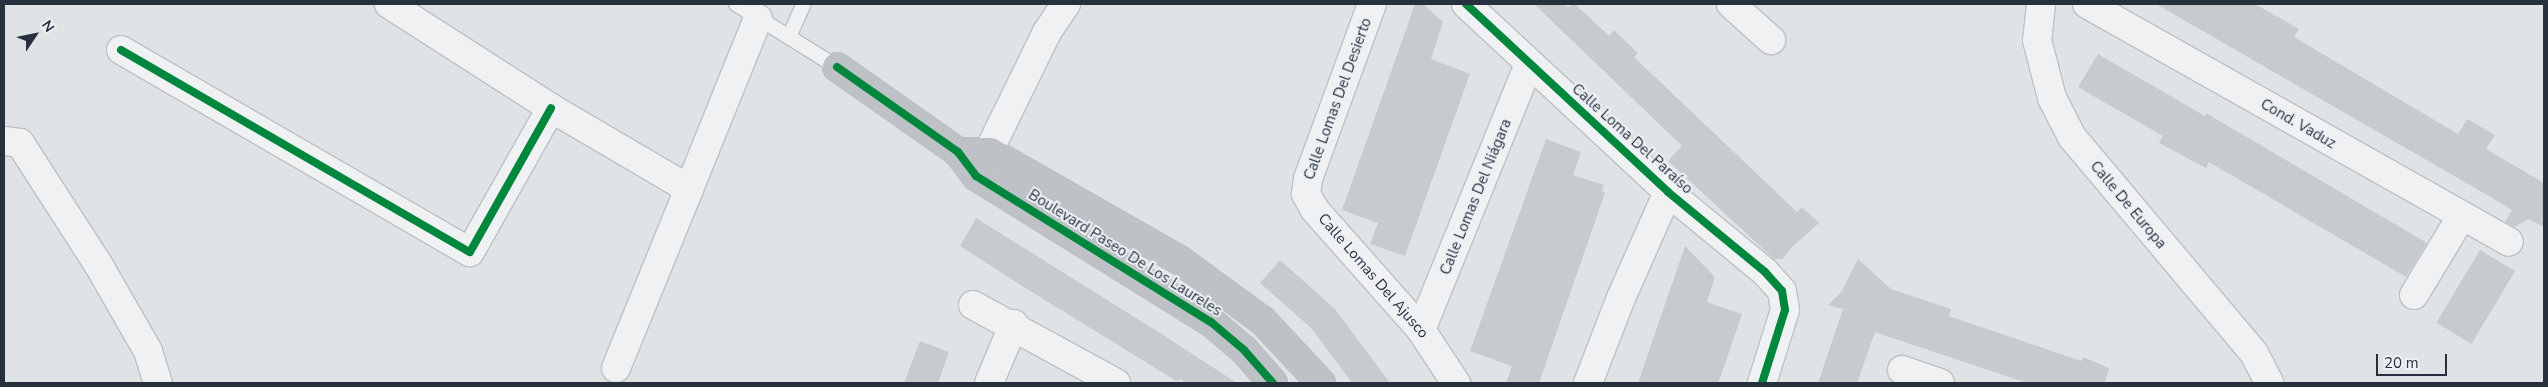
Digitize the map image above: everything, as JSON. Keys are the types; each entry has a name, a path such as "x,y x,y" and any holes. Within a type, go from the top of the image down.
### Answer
{"street":[{"path":"389,4 551,108 689,189"},
{"path":"837,67 958,152 976,176 990,152 1047,32 1066,4"},
{"name":"Calle Lomas Del Desierto","path":"1306,194 1308,179 1372,4"},
{"name":"Calle Loma Del Paraíso","path":"1466,4 1668,192 1765,272 1782,291 1785,310 1762,383"},
{"path":"1731,4 1771,40"},
{"name":"Calle De Europa","path":"2041,4 2037,40 2052,98 2072,137 2254,352 2269,383"},
{"name":"Cond. Vaduz","path":"2088,4 2509,242"},
{"path":"616,368 689,189 747,11"},
{"path":"121,50 470,252 551,108"},
{"name":"Calle Lomas Del Niágara","path":"1422,330 1529,64"},
{"path":"4,140 20,143 98,264 148,351 158,383"},
{"path":"958,152 990,152"},
{"name":"Boulevard Paseo De Los Laureles","path":"990,152 1181,261 1228,293 1298,354 1321,383"},
{"name":"Boulevard Paseo De Los Laureles","path":"976,176 1210,322 1244,350 1273,383"},
{"path":"1588,383 1621,298 1668,192"},
{"name":"Calle Lomas Del Ajusco","path":"1306,194 1315,210 1422,330 1456,383"},
{"path":"2414,295 2462,217"},
{"path":"973,305 1014,324 1116,383"},
{"path":"989,383 1014,324"},
{"path":"1902,370 1940,383"}],"lane":[{"path":"788,37 804,4"},
{"path":"747,11 837,67"}],"building":[{"path":"1415,4 1423,4 1443,22 1431,59 1470,74 1405,256 1370,244 1378,223 1342,210"},
{"path":"1534,4 1565,4 1568,7 1575,4 1609,36 1614,30 1638,53 1634,57 1797,212 1802,207 1819,223 1791,248 1783,259 1774,259 1668,161 1682,146"},
{"path":"2156,4 2255,4 2299,29 2294,37 2458,134 2467,119 2495,135 2486,149 2544,183 2544,227 2529,219 2514,227 2505,222 2512,210"},
{"path":"2098,54 2205,116 2206,113 2427,243 2406,277 2209,162 2206,168 2159,143 2163,136 2078,87"},
{"path":"1546,139 1581,152 1573,175 1604,185 1602,191 1605,193 1539,383 1506,383 1512,366 1470,351"},
{"path":"976,218 1237,383 1186,383 1180,379 1178,382 1019,284 960,246"},
{"path":"1685,246 1715,277 1707,302 1742,314 1723,370 1718,383 1638,383"},
{"path":"2480,250 2515,271 2471,344 2436,323"},
{"path":"1858,259 1891,289 1951,309 1949,316 2081,361 2083,357 2109,368 2105,383 2027,383 1875,332 1857,383 1818,383 1843,309 1828,305 1842,291"},
{"path":"1280,260 1335,309 1390,383 1352,383 1312,329 1260,283"},
{"path":"920,341 949,352 938,383 904,383"}],"cycle path":[{"path":"1466,4 1668,192 1765,272 1782,291 1785,310 1762,383"},
{"path":"121,50 470,252 551,108"},
{"path":"837,67 958,152 976,176 1211,322 1244,350 1273,383"}]}
